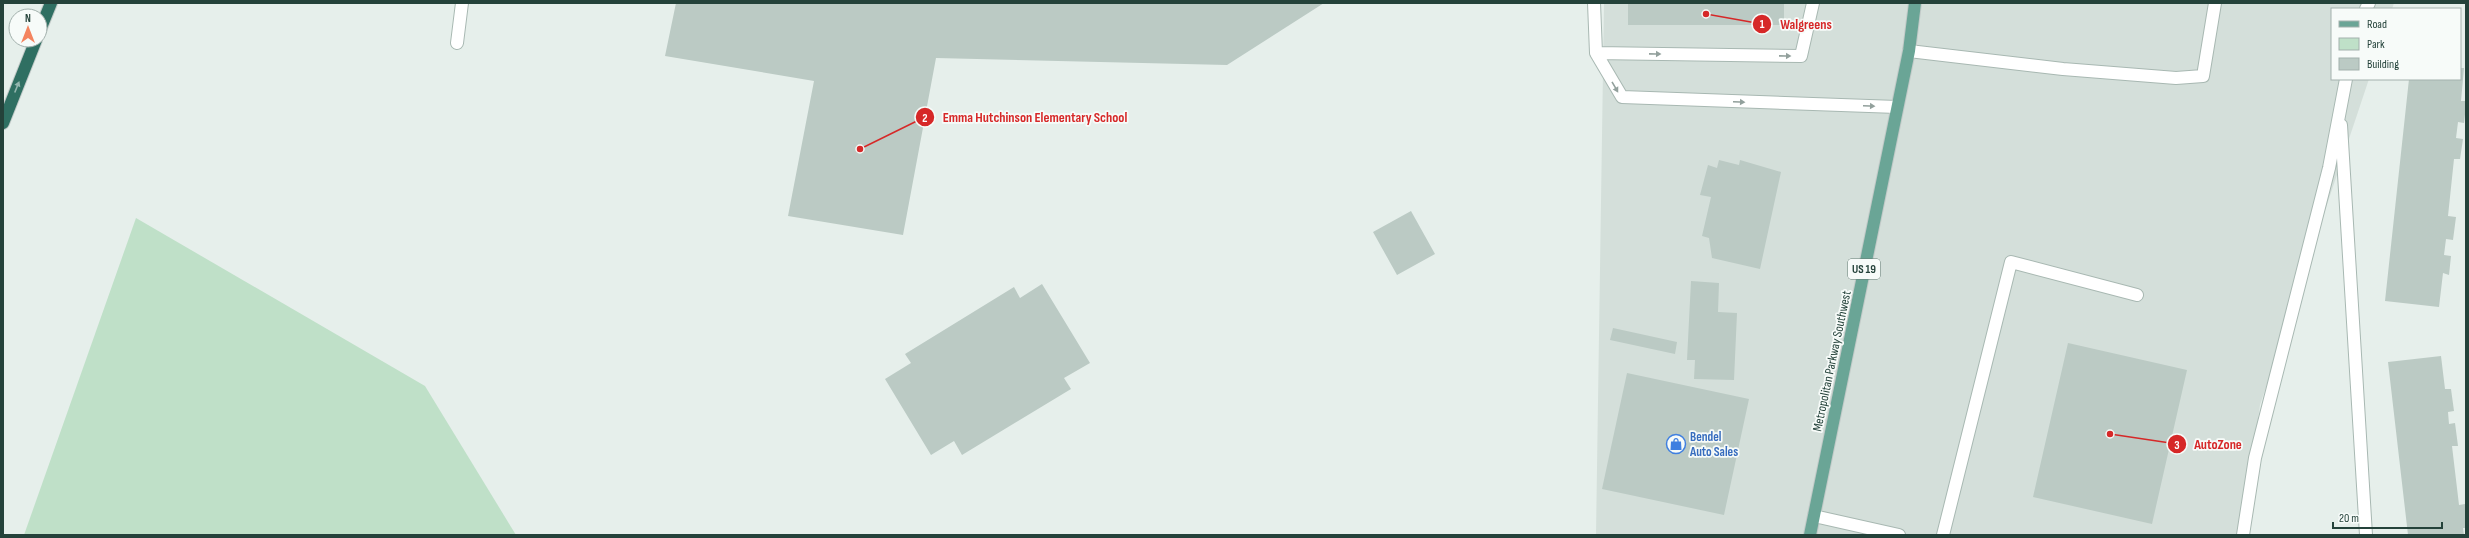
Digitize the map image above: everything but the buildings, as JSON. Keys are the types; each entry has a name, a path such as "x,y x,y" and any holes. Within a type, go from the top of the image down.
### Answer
{"highway":[{"path":"3,123 33,48"}],"main road":[{"name":"Metropolitan Parkway Southwest","path":"1810,535 1898,107 1909,51 1915,3"}],"street":[{"path":"457,43 462,3"},
{"path":"1594,3 1596,53 1622,98 1898,107"},
{"path":"1596,53 1802,56 1813,3"},
{"path":"1909,51 2063,69 2176,78 2203,76 2215,3"},
{"path":"2242,535 2255,458 2328,168 2346,80"},
{"path":"2340,105 2366,535"},
{"path":"1943,535 2011,262 2137,295"},
{"path":"1814,516 1899,535"}],"shaded area":[{"path":"1604,3 2394,3 2392,8 2331,8 2331,80 2369,80 2260,405 2242,535 1596,535"}],"green space":[{"path":"136,218 425,386 516,535 24,535"}],"place":[{"name":"Walgreens","path":"1706,14"},
{"name":"Emma Hutchinson Elementary School","path":"860,149"},
{"name":"AutoZone","path":"2110,434"},
{"name":"Bendel Auto Sales","path":"1676,444"}]}
